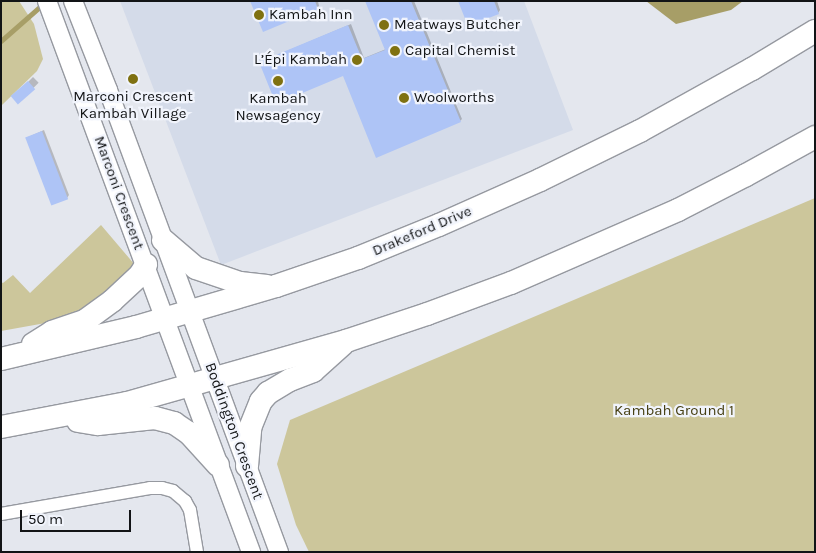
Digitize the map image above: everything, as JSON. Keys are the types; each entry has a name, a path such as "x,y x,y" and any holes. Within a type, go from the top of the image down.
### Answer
{"highway":[{"name":"Drakeford Drive","path":"6,358 163,319 276,286 439,225 540,180 645,129 815,31"},
{"path":"1,427 58,418 127,402 346,342 511,283 682,207 815,137"},
{"path":"163,240 196,268 240,283 276,286"},
{"path":"6,358 52,332 86,320 112,301 140,275 146,265"},
{"path":"247,466 250,428 261,401 268,394 290,380 313,371 346,342"},
{"path":"58,418 98,424 155,418 174,423 189,433 218,465"}],"street":[{"name":"Marconi Crescent","path":"73,1 189,311"},
{"name":"Marconi Crescent","path":"48,5 146,265 163,319 188,385"},
{"name":"Boddington Crescent","path":"189,311 278,552"},
{"name":"Boddington Crescent","path":"188,385 251,552"},
{"path":"1,514 150,488 162,488 173,491 185,501 190,510 197,552"}],"shaded area":[{"path":"120,1 524,1 573,130 221,265"},
{"path":"646,1 743,1 731,10 676,24"}],"green space":[{"path":"1,1 19,1 34,24 43,59 37,71 1,106"},
{"name":"Kambah Ground 1","path":"815,198 815,552 309,552 296,525 277,464 290,420"},
{"path":"101,225 135,265 130,278 68,319 1,331 1,282 3,283 13,275 30,293"}],"building":[{"path":"250,1 315,1 318,9 263,32"},
{"path":"365,1 411,1 461,122 376,158 343,76 276,104 259,62 348,25 362,59 385,50"},
{"path":"458,1 494,1 499,14 468,26"},
{"path":"28,81 35,89 18,104 11,96"},
{"path":"42,131 68,199 51,206 25,137"}],"waterway":[{"path":"1,41 43,4"}],"place":[{"name":"Kambah Inn","path":"259,15"},
{"name":"Meatways Butcher","path":"384,25"},
{"name":"Capital Chemist","path":"395,51"},
{"name":"L’Épi Kambah","path":"357,60"},
{"name":"Marconi Crescent Kambah Village","path":"133,79"},
{"name":"Kambah Newsagency","path":"278,81"},
{"name":"Woolworths","path":"404,98"}]}
